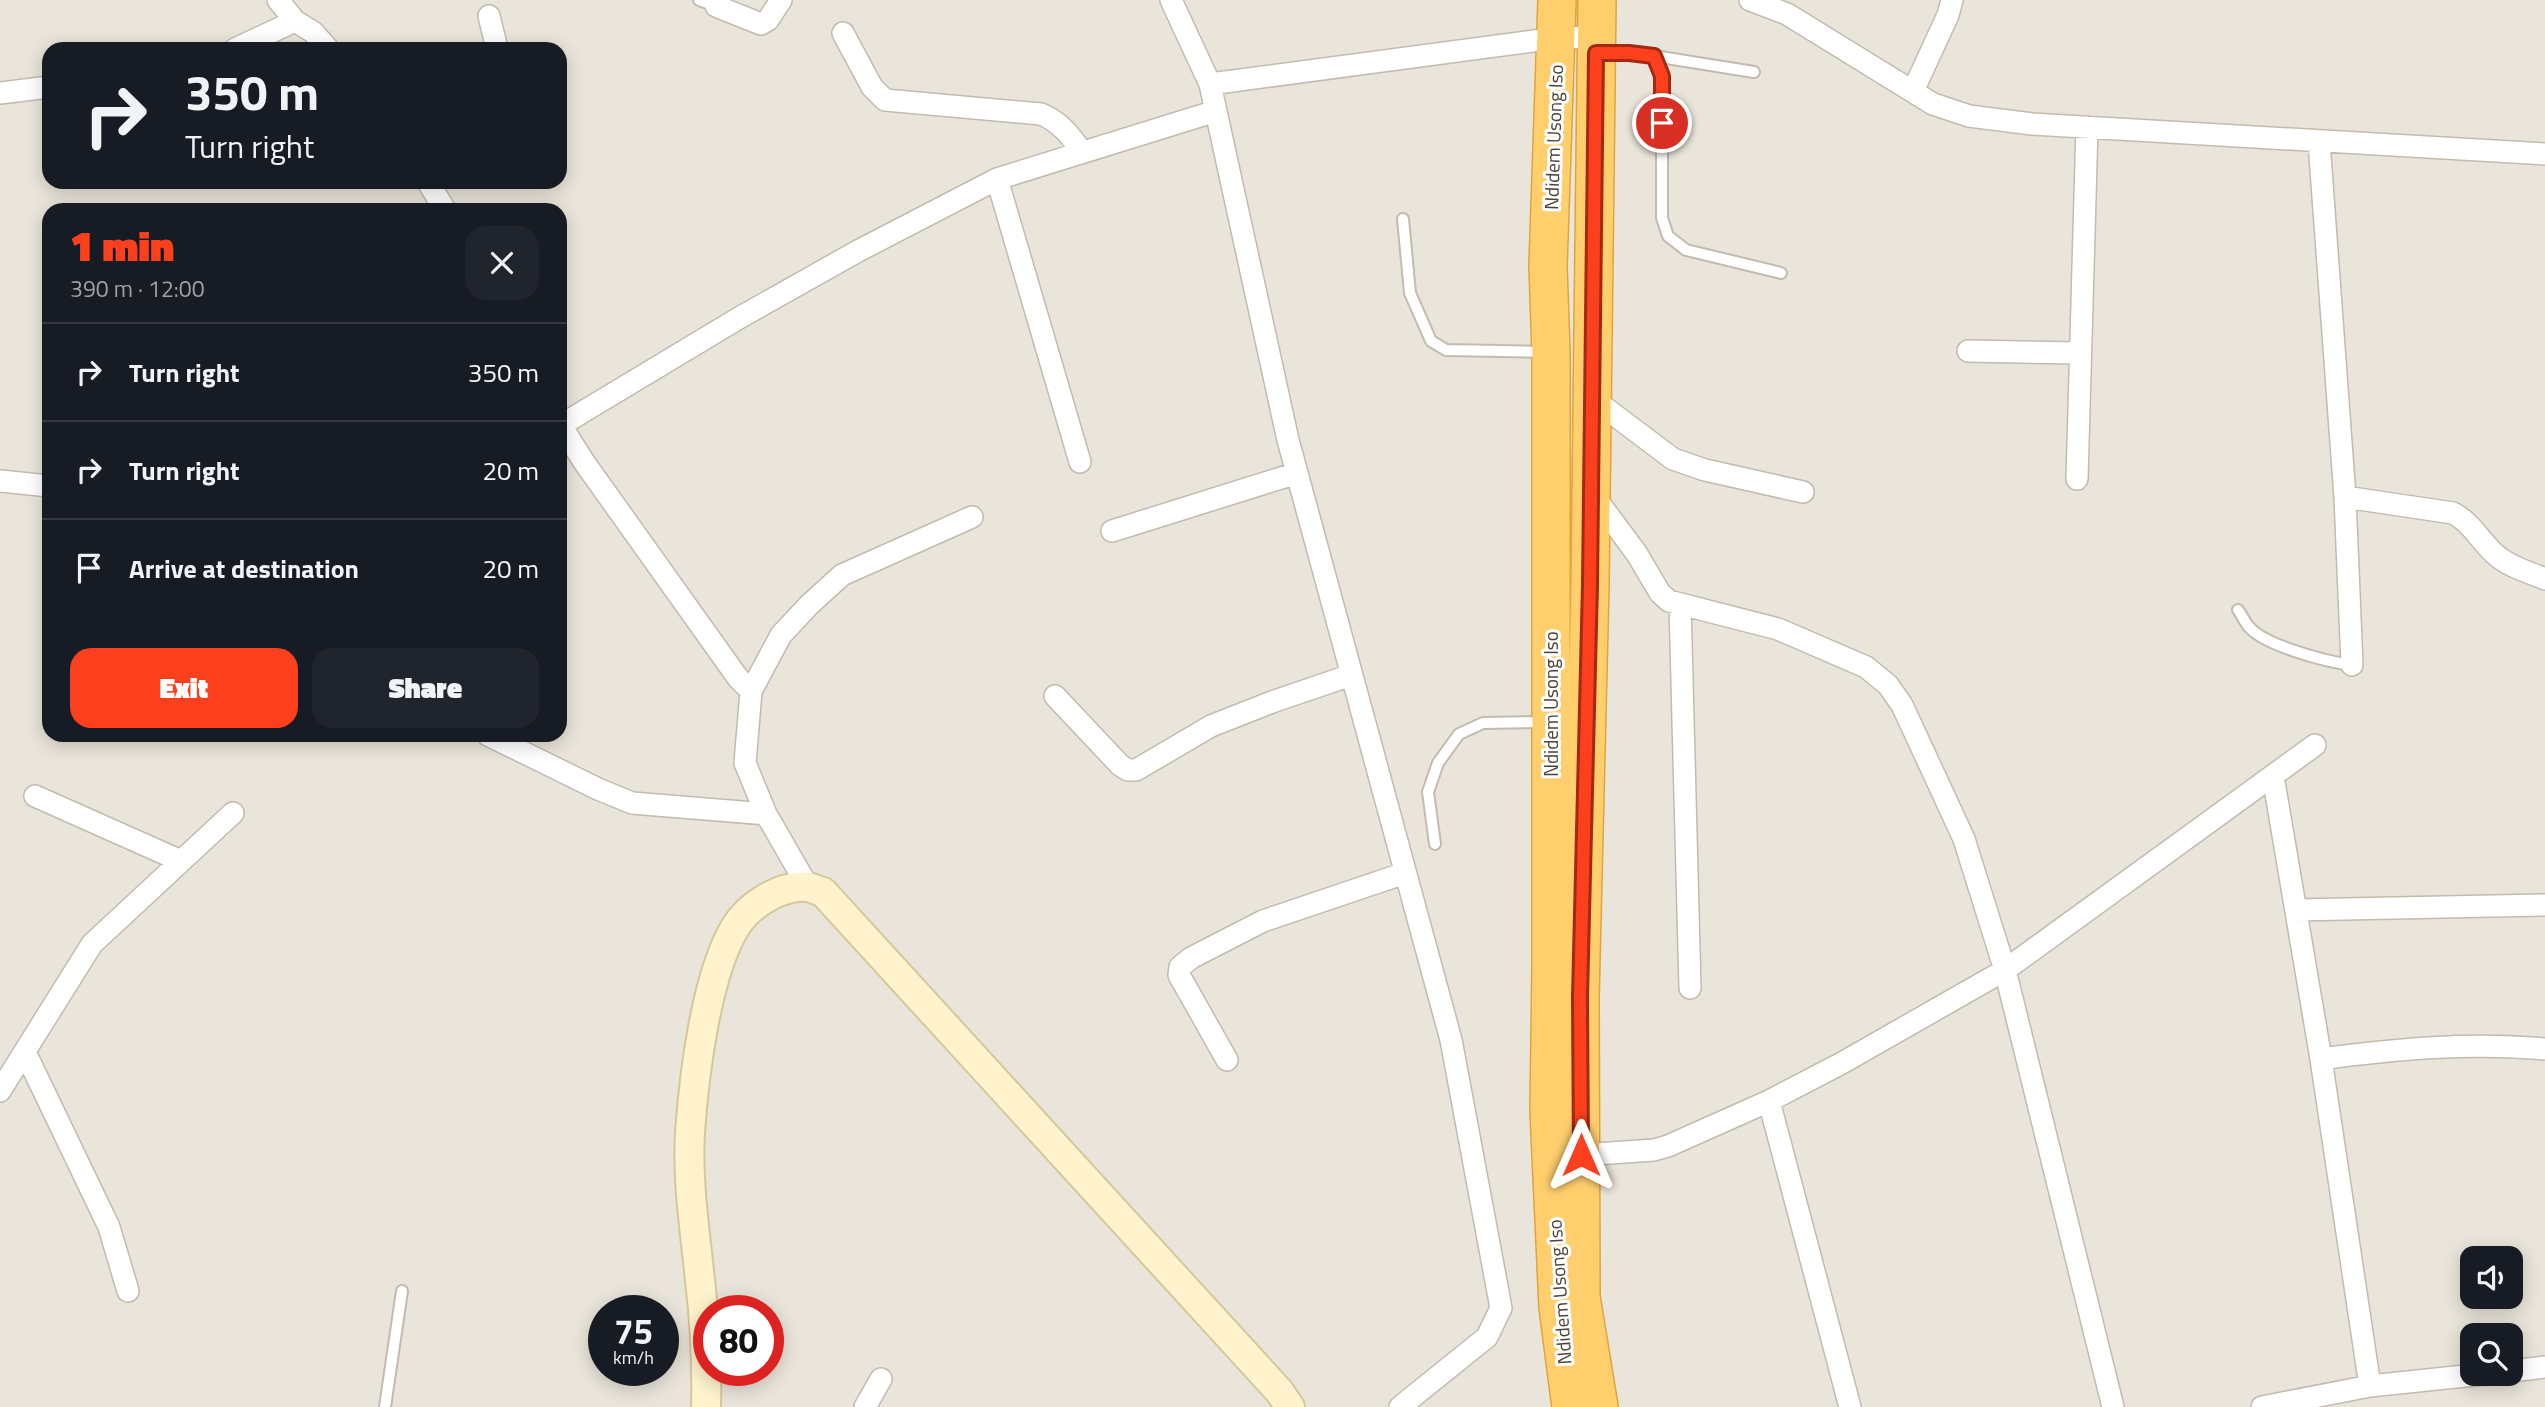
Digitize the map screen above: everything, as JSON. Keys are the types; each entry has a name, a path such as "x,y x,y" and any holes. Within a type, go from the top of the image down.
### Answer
{"highway":[{"name":"Ndidem Usong Iso","path":"1557,0 1548,266 1551,353 1549,1111 1558,1307 1571,1407"},
{"name":"Ndidem Usong Iso","path":"1597,0 1580,997 1581,1297 1599,1407"}],"street":[{"path":"278,0 295,21 313,32 322,42"},
{"path":"707,3 761,24 768,20 781,0"},
{"path":"1171,0 1210,84 1297,473 1451,1040 1501,1308 1487,1337 1400,1407"},
{"path":"1750,0 1787,14 1933,104 1969,116 2087,127 2545,154"},
{"path":"1913,91 1948,15 1952,0"},
{"path":"489,16 495,42"},
{"path":"250,42 295,21"},
{"path":"843,33 872,87 885,100 1041,114 1063,127 1082,152"},
{"path":"1210,84 1556,38 1597,45"},
{"path":"0,93 42,88"},
{"path":"567,420 858,251 997,179 1216,111"},
{"path":"2077,479 2087,127"},
{"path":"2319,142 2345,497 2352,665"},
{"path":"997,179 1080,462"},
{"path":"1968,351 2080,353"},
{"path":"1592,398 1673,459 1705,470 1803,492"},
{"path":"567,435 738,678 751,691"},
{"path":"1112,531 1297,473"},
{"path":"0,481 42,485"},
{"path":"1590,491 1637,554 1660,593 1669,601 1778,629 1866,667 1888,685 1902,705 1964,839 2005,971 2113,1407"},
{"path":"2345,497 2453,513 2466,520 2496,555 2513,566 2545,579"},
{"path":"808,887 766,814 745,763 751,691 781,635 808,604 842,575 972,517"},
{"path":"1680,604 1689,988"},
{"path":"1055,696 1120,765 1128,770 1136,770 1211,726 1351,676"},
{"path":"502,742 632,803 766,814"},
{"path":"1581,1155 1654,1150 1769,1101 1842,1063 2005,971 2315,745"},
{"path":"2273,776 2321,1059 2370,1386"},
{"path":"35,796 181,862"},
{"path":"0,1091 92,944 233,813"},
{"path":"1227,1060 1180,975 1180,967 1191,958 1263,921 1405,873"},
{"path":"706,1407 707,1358 691,1203 690,1133 711,989 724,951 737,925 760,902 782,891 808,887 823,892 1279,1391 1290,1407"},
{"path":"2296,910 2545,905"},
{"path":"2321,1059 2396,1049 2512,1046 2545,1049"},
{"path":"25,1052 109,1227 128,1291"},
{"path":"1769,1101 1850,1407"},
{"path":"2523,1370 2545,1367"},
{"path":"2264,1407 2370,1386 2460,1377"},
{"path":"865,1407 881,1380"}],"lane":[{"path":"1597,45 1629,53 1754,72"},
{"path":"1654,56 1662,76 1662,218 1668,236 1686,250 1781,273"},
{"path":"1404,219 1410,293 1431,341 1446,350 1551,353"},
{"path":"2238,610 2251,629 2274,643 2328,662 2352,665"},
{"path":"1435,844 1428,792 1438,763 1459,734 1482,723 1550,722"},
{"path":"385,1407 402,1291"}],"shaded area":[{"path":"0,0 2545,0 2545,1407 0,1407"}],"route":[{"path":"1581,1155 1580,997 1590,584 1596,53 1654,56 1662,76 1662,123"}]}
